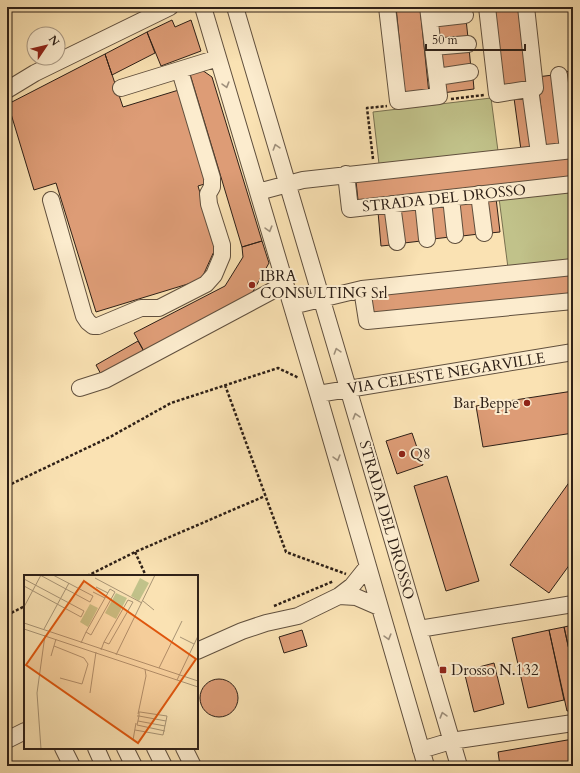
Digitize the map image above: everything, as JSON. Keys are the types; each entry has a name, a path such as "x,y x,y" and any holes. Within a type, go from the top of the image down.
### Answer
{"street":[{"path":"7,90 35,73 170,7"},
{"name":"STRADA DEL DROSSO","path":"203,7 317,390 426,766"},
{"name":"STRADA DEL DROSSO","path":"235,7 419,629 458,766"},
{"path":"387,7 398,101 439,96 429,13 465,15"},
{"path":"487,7 497,94 535,88 526,7"},
{"path":"433,47 468,44"},
{"path":"121,88 218,58"},
{"path":"50,200 84,316 93,326 98,326 141,308 159,308 206,284 214,275 222,256 222,245 209,204 208,194 212,187 212,178 180,71"},
{"path":"437,77 470,72"},
{"path":"258,192 303,180 346,174 571,150 559,75"},
{"path":"531,96 539,153"},
{"name":"STRADA DEL DROSSO","path":"346,174 350,209 573,184"},
{"path":"479,194 484,233"},
{"path":"451,198 455,235"},
{"path":"422,201 426,239"},
{"path":"392,204 397,242"},
{"path":"292,306 362,288 573,267"},
{"path":"80,388 105,380 285,284"},
{"path":"362,288 367,321 573,301"},
{"name":"VIA CELESTE NEGARVILLE","path":"317,390 348,388 573,352"},
{"name":"STRADA DEL DROSSO","path":"198,651 242,631 266,623 298,616 339,596 352,586 368,566"},
{"path":"339,596 356,597 379,607"},
{"path":"419,629 573,604"},
{"path":"421,750 451,741 573,723"},
{"path":"7,740 24,732"},
{"path":"64,749 72,766"},
{"path":"96,749 104,766"},
{"path":"126,749 134,766"},
{"path":"156,749 164,766"},
{"path":"184,749 193,766"}],"path":[{"path":"7,486 110,437 171,403 278,368 317,390"},
{"path":"225,385 286,552 348,575 341,578"},
{"path":"89,575 135,552 265,496"},
{"path":"135,552 146,575"},
{"path":"270,607 334,581"},
{"path":"7,615 24,606"}],"green space":[{"path":"491,98 498,151 379,164 373,112"},
{"path":"573,189 573,260 508,268 499,198"}],"building":[{"path":"396,7 420,7 429,94 405,97"},
{"path":"432,7 466,7 466,10 433,13"},
{"path":"494,7 518,7 527,84 503,86"},
{"path":"466,19 468,38 436,42 433,23"},
{"path":"172,20 175,27 191,20 201,51 161,66 147,32"},
{"path":"147,32 155,53 112,75 105,54"},
{"path":"469,48 471,69 439,72 437,52"},
{"path":"105,54 123,107 182,89 211,182 198,186 216,247 201,280 96,312 56,183 34,190 8,104"},
{"path":"202,70 212,77 262,241 242,247 190,74"},
{"path":"573,71 573,145 563,72"},
{"path":"553,75 562,146 546,148 537,77"},
{"path":"473,78 474,89 442,93 441,82"},
{"path":"527,96 533,148 521,150 514,98"},
{"path":"573,157 573,178 358,200 356,181"},
{"path":"496,198 500,232 490,233 487,199"},
{"path":"475,200 479,234 462,236 458,202"},
{"path":"446,203 450,237 433,239 429,205"},
{"path":"417,207 421,241 404,243 400,209"},
{"path":"387,211 391,245 381,246 378,212"},
{"path":"262,241 269,263 247,302 146,355 134,333 225,286 243,257 242,247"},
{"path":"573,273 573,293 373,314 371,294"},
{"path":"138,341 146,355 103,378 96,365"},
{"path":"573,391 573,433 483,447 476,406"},
{"path":"412,433 423,465 397,474 386,441"},
{"path":"447,476 479,581 446,591 414,486"},
{"path":"573,477 573,560 549,593 510,565"},
{"path":"573,625 573,668 564,627"},
{"path":"564,627 573,668 573,710 567,711 549,630"},
{"path":"302,630 307,646 284,653 279,637"},
{"path":"549,630 564,700 528,708 512,638"},
{"path":"494,663 504,704 474,712 464,671"},
{"path":"215,679 223,679 233,684 237,691 237,705 233,712 223,717 215,717 205,712 203,709 200,702 200,694 205,684 208,682"},
{"path":"573,739 573,766 500,766 498,752"},
{"path":"10,761 12,766 7,766 7,762"}],"place":[{"name":"IBRA CONSULTING Srl","path":"252,285"},
{"name":"Bar Beppe","path":"527,403"},
{"name":"Q8","path":"402,454"},
{"name":"Drosso N.132","path":"443,670"}]}
